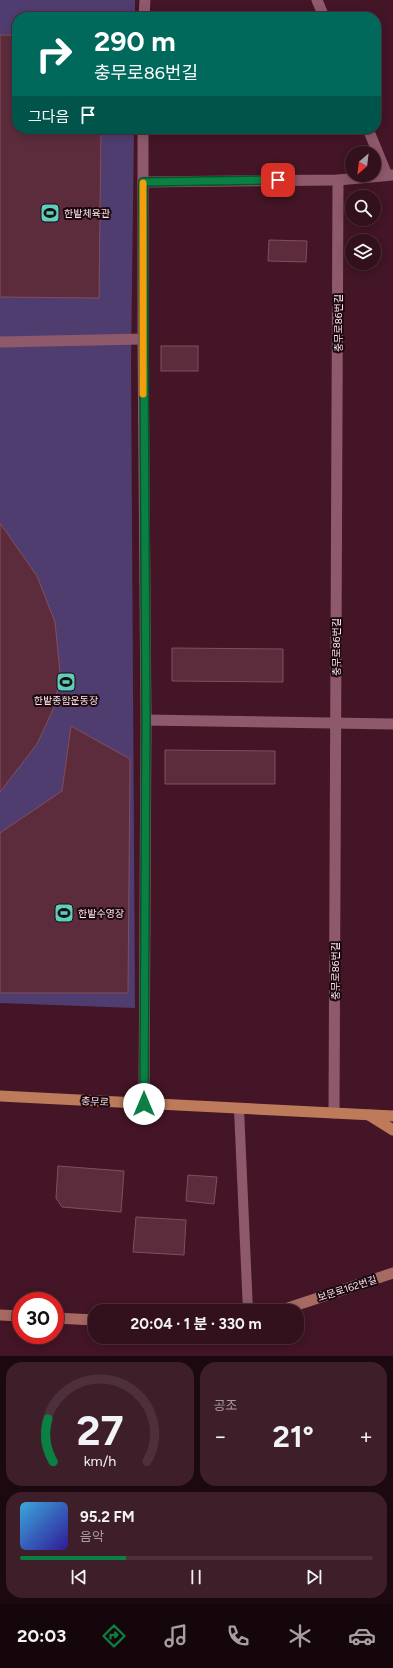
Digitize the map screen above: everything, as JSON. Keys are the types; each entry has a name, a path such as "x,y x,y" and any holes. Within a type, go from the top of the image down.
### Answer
{"main road":[{"name":"충무로","path":"0,1096 393,1116"},
{"path":"368,1115 393,1130"},
{"name":"보문로162번길","path":"300,1304 393,1273"},
{"path":"0,1315 12,1316"},
{"path":"64,1318 88,1320"}],"street":[{"path":"144,12 145,0"},
{"path":"317,0 322,12"},
{"path":"143,134 146,720 144,1104"},
{"path":"143,182 338,180 390,175 370,134"},
{"name":"충무로86번길","path":"334,1113 338,180"},
{"path":"0,342 143,339"},
{"path":"146,720 393,724"}],"lane":[{"path":"239,1109 248,1304"}],"shaded area":[{"name":"한밭종합운동장","path":"0,0 135,0 135,12 12,12 12,134 134,134 131,360 135,1008 0,1003"}],"building":[{"name":"한밭체육관","path":"0,35 12,35 12,134 101,134 99,298 0,297"},
{"path":"269,240 307,241 306,262 268,261"},
{"path":"161,346 198,346 198,371 161,371"},
{"path":"0,523 37,576 55,622 60,673 55,705 37,744 0,792"},
{"path":"172,648 283,649 283,682 172,681"},
{"name":"한밭수영장","path":"71,726 130,759 128,993 0,993 0,833 62,791"},
{"path":"165,750 275,751 275,784 165,784"},
{"path":"58,1166 124,1171 121,1212 62,1207 56,1198"},
{"path":"188,1175 217,1177 214,1204 186,1201"},
{"path":"136,1217 186,1220 184,1255 133,1252"}],"slow traffic":[{"path":"143,183 143,394"}],"place":[{"name":"한밭체육관","path":"50,213"},
{"name":"한밭종합운동장","path":"66,682"},
{"name":"한밭수영장","path":"64,913"}],"route":[{"path":"144,1104 146,720 143,182 278,180"}]}
